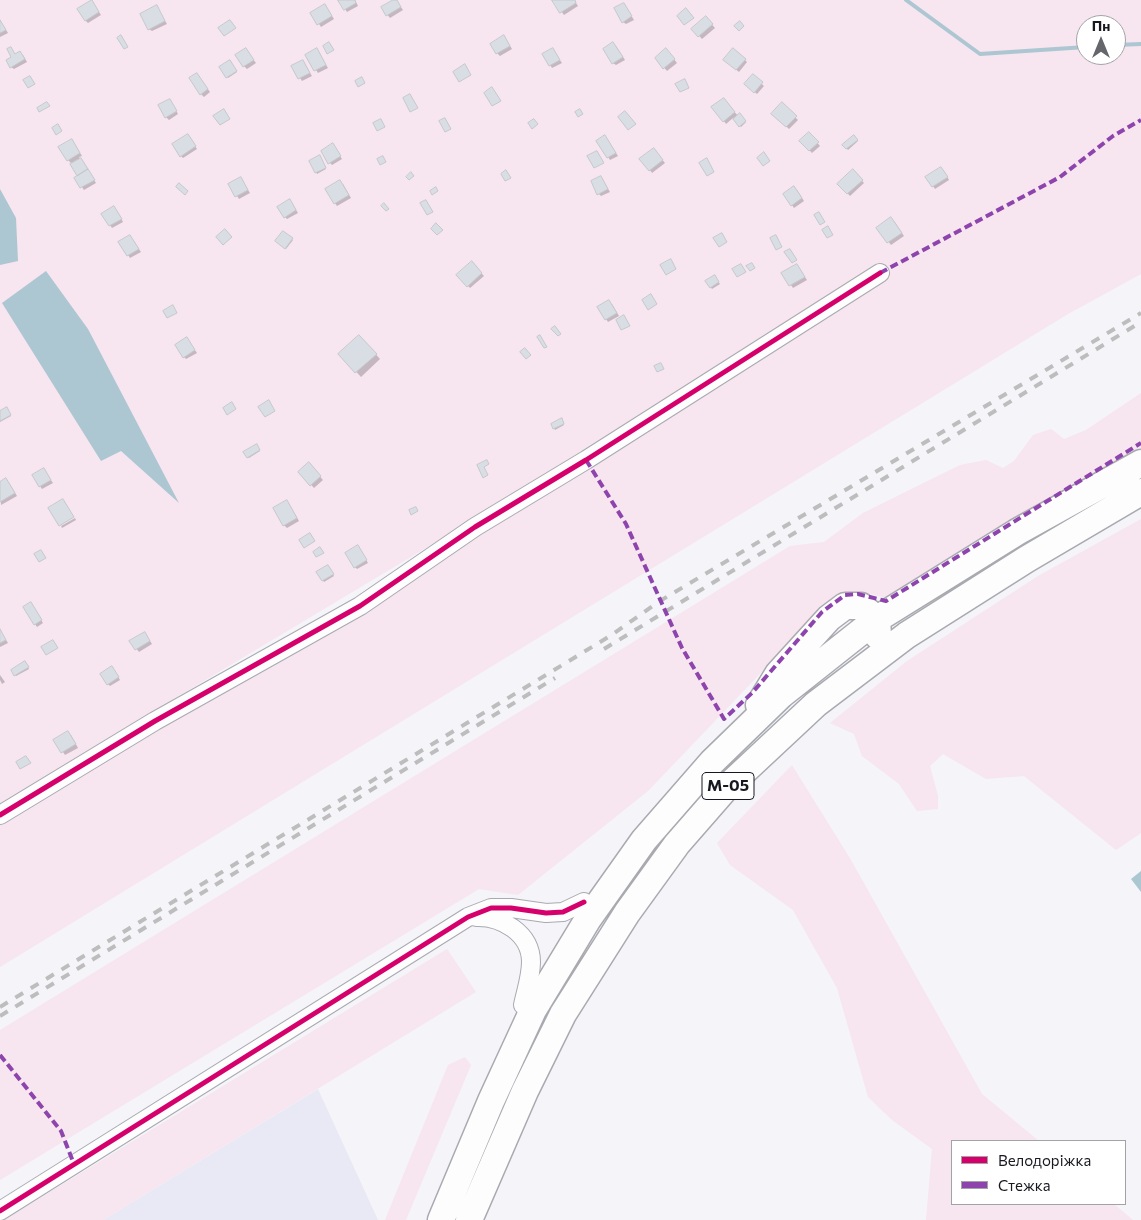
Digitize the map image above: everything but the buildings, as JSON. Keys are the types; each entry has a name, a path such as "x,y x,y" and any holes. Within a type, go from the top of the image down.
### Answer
{"highway":[{"path":"816,704 876,643 880,633 877,619 1017,532 1141,463"},
{"name":"М-05","path":"474,1213 525,1090 563,1014 627,913 677,844 724,789 816,704 906,634 1027,559 1141,492"},
{"name":"М-05","path":"441,1220 491,1100 533,1010 588,919 644,840 748,725 778,674 829,618 845,606 861,606 877,619"},
{"path":"491,1100 503,1044 523,1005 584,902 612,865 644,840"}],"street":[{"path":"0,815 155,722 360,606 475,527 586,460 880,272"},
{"path":"0,1211 468,917 491,908 511,908 546,913 563,912 584,902"},
{"path":"468,917 489,916 519,932 531,959 523,1005"}],"shaded area":[{"path":"0,0 1141,0 1141,274 1068,314 0,967 0,815 932,245 0,803"},
{"path":"1141,393 1141,447 1034,509 889,599 854,592 841,596 823,608 648,791 518,895 479,889 0,1180 0,1030 790,546 824,542 863,513 960,465 986,460 1003,468 1014,461 1033,435 1051,429 1064,439 1086,430"},
{"path":"1141,519 1141,833 1116,850 1024,776 986,779 943,754 930,766 938,796 938,809 917,811 899,784 862,756 854,734 830,723 907,661 1038,576"},
{"path":"792,765 851,860 982,1094 1038,1140 951,1140 951,1205 1115,1205 1133,1220 926,1220 932,1149 892,1120 868,1097 837,988 793,910 730,865 717,843"},
{"path":"447,949 476,992 103,1220 4,1220"},
{"path":"465,1057 471,1065 406,1220 385,1220 448,1065"},
{"path":"318,1089 378,1220 103,1220"}],"water":[{"path":"0,189 16,218 18,261 0,265"},
{"path":"46,271 88,329 179,503 121,451 101,461 2,303"},
{"path":"1141,871 1141,892 1131,879"}],"waterway":[{"path":"906,0 980,54 1076,48"},
{"path":"1126,45 1141,44"}],"railway":[{"path":"0,1007 610,636 660,601 1141,313"},
{"path":"604,649 1141,322"},
{"path":"0,1016 555,678"}],"marked path":[{"path":"880,273 1060,177 1113,136 1141,120"},
{"path":"586,460 626,524 682,648 724,719 752,693 822,612 845,595 858,594 886,601 1141,443"},
{"path":"0,1055 61,1131 74,1164"}],"cycle path":[{"path":"0,815 155,721 360,606 475,527 586,460 880,273"},
{"path":"0,1211 468,917 491,908 511,908 546,913 563,912 584,902"}]}
